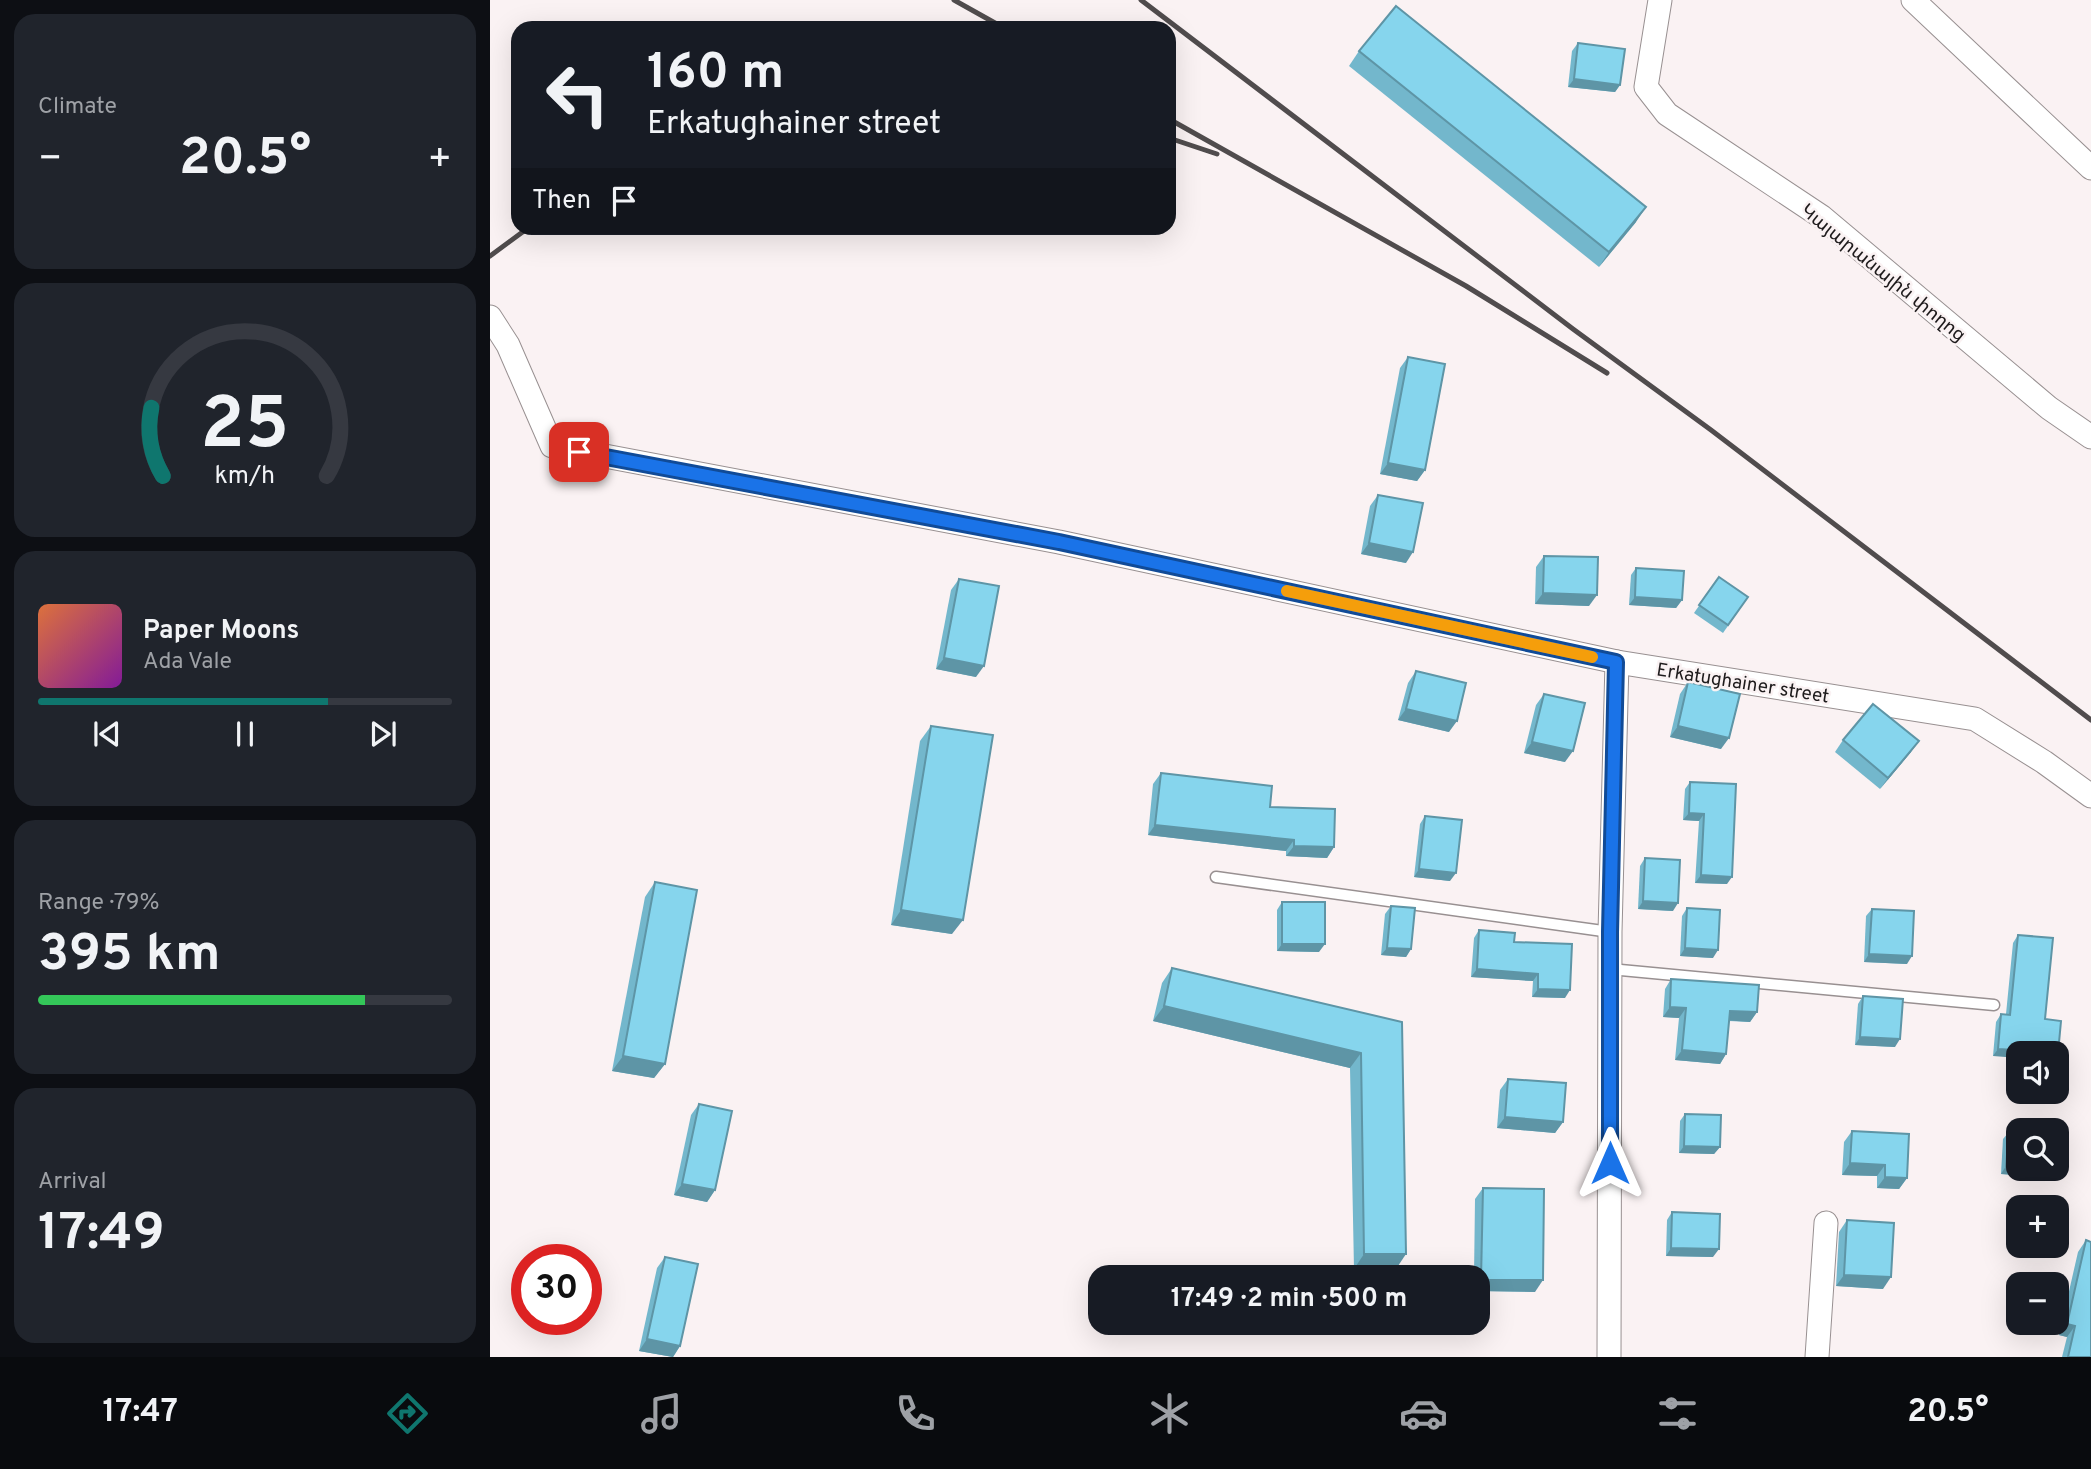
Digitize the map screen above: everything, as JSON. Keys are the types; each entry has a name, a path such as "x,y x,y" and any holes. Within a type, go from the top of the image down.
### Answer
{"street":[{"name":"Կայարանային փողոց","path":"1660,0 1646,87 1667,114 1822,218 2049,408 2091,437"},
{"path":"1913,0 2091,168"},
{"name":"Erkatughainer street","path":"490,317 508,345 552,446 1059,542 1616,662 1975,719 2044,762 2091,796"},
{"path":"1609,1357 1610,932 1616,662"},
{"path":"1817,1357 1826,1223"}],"lane":[{"path":"1216,877 1610,932"},
{"path":"1610,969 1994,1005"}],"building":[{"path":"1396,6 1646,207 1609,252 1359,51"},
{"path":"1578,43 1625,49 1620,85 1574,79"},
{"path":"1408,357 1445,364 1425,470 1388,463"},
{"path":"1378,495 1423,503 1413,552 1369,543"},
{"path":"1544,556 1598,557 1597,595 1543,593"},
{"path":"1636,568 1684,571 1682,600 1635,597"},
{"path":"1719,577 1748,597 1728,625 1699,605"},
{"path":"959,579 999,586 984,666 944,658"},
{"path":"1416,671 1466,683 1457,721 1406,709"},
{"path":"1688,682 1740,694 1729,738 1678,726"},
{"path":"1544,694 1585,703 1573,751 1532,742"},
{"path":"1873,704 1919,741 1888,778 1843,740"},
{"path":"931,726 993,735 963,920 901,910"},
{"path":"1161,773 1272,786 1270,807 1335,809 1334,847 1294,846 1294,840 1155,825"},
{"path":"1690,782 1736,784 1732,877 1701,875 1704,814 1689,813"},
{"path":"1425,816 1462,820 1456,873 1419,869"},
{"path":"1645,858 1680,860 1678,903 1643,901"},
{"path":"655,882 697,890 665,1064 623,1056"},
{"path":"1282,902 1325,902 1325,944 1282,944"},
{"path":"1391,906 1415,908 1411,949 1387,948"},
{"path":"1687,908 1720,910 1718,950 1685,948"},
{"path":"1872,909 1914,911 1912,956 1869,954"},
{"path":"1479,930 1515,933 1514,942 1572,944 1570,990 1538,989 1538,974 1477,969"},
{"path":"2018,935 2053,938 2045,1019 2061,1021 2059,1041 2006,1041 2006,1049 1998,1049 2001,1014 2010,1015"},
{"path":"1172,968 1402,1022 1406,1254 1364,1254 1361,1053 1164,1006"},
{"path":"1671,979 1759,985 1757,1012 1730,1011 1726,1054 1682,1050 1686,1008 1670,1007"},
{"path":"1863,996 1903,999 1900,1039 1860,1037"},
{"path":"1508,1079 1566,1083 1563,1122 1505,1117"},
{"path":"699,1104 732,1111 715,1190 682,1184"},
{"path":"1685,1114 1721,1115 1720,1147 1684,1146"},
{"path":"1852,1131 1909,1134 1907,1178 1885,1177 1885,1165 1850,1163"},
{"path":"1483,1188 1544,1189 1543,1280 1490,1280 1490,1265 1481,1265"},
{"path":"1672,1212 1720,1214 1719,1249 1671,1248"},
{"path":"1847,1220 1894,1223 1891,1277 1844,1275"},
{"path":"2086,1240 2091,1242 2091,1357 2068,1357 2075,1326 2069,1324"},
{"path":"665,1257 698,1264 680,1346 647,1339"}],"railway":[{"path":"954,0 992,21"},
{"path":"1141,0 1169,21"},
{"path":"1176,27 2091,720"},
{"path":"1176,123 1466,286 1607,373"},
{"path":"1176,140 1217,154"},
{"path":"490,256 518,235"}],"slow traffic":[{"path":"1287,591 1592,657"}],"route":[{"path":"579,452 1059,542 1616,662 1610,932 1610,1163"}]}
